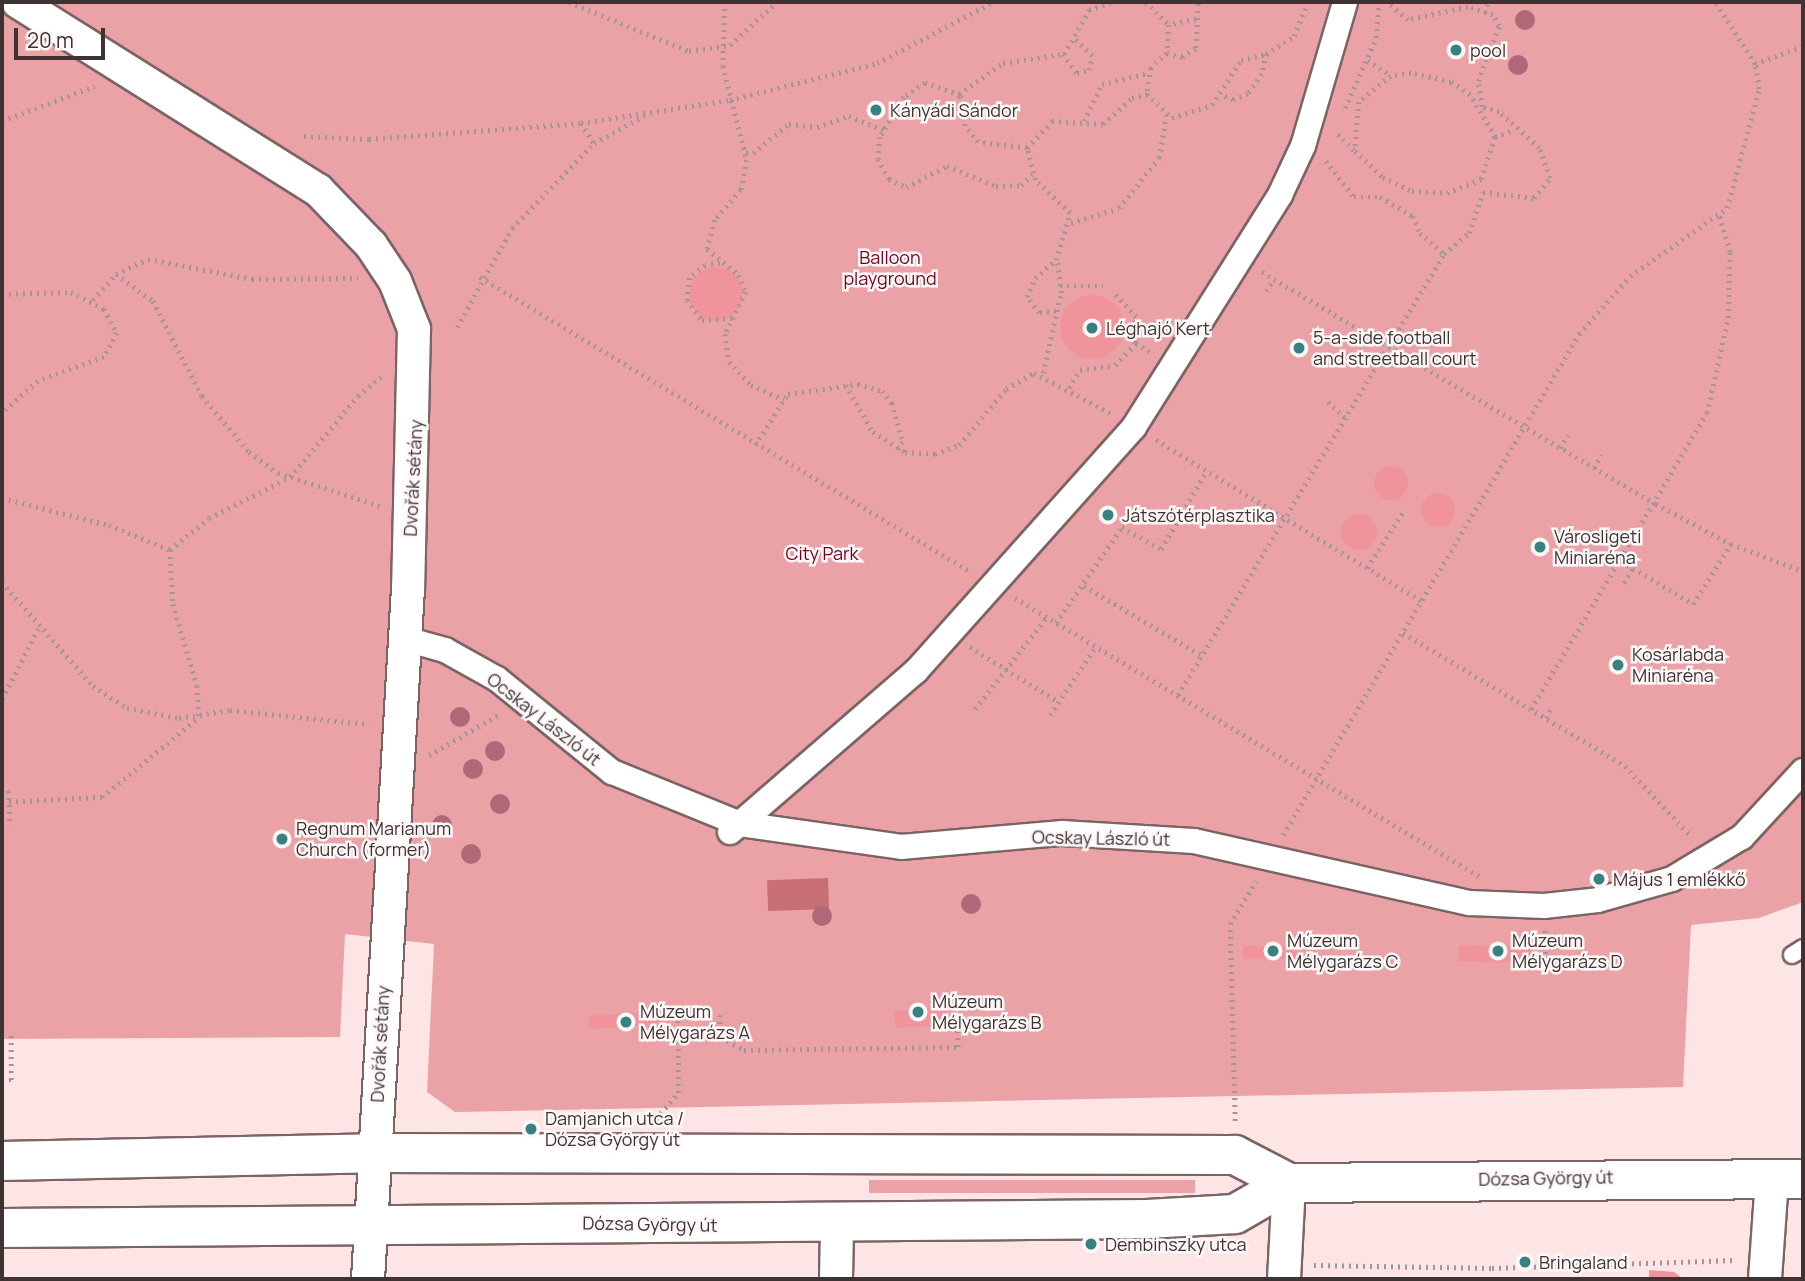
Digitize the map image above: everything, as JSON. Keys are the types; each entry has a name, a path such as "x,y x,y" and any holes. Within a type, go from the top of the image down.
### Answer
{"main road":[{"name":"Dózsa György út","path":"2,1161 374,1153 1235,1155 1289,1182 1788,1179"},
{"name":"Dózsa György út","path":"2,1228 371,1222 837,1225 1236,1214 1289,1182"}],"street":[{"name":"Dvořák sétány","path":"18,2 290,168 346,215 395,281 418,356 368,1279"},
{"path":"733,829 872,715 951,635 1134,427 1243,262 1303,146 1345,2"},
{"name":"Ocskay László út","path":"402,638 468,661 525,700 612,772 733,829 901,847 1133,835 1270,857 1420,894 1503,906 1598,900 1704,863 1777,805 1803,771"},
{"path":"1766,1269 1788,1179"},
{"path":"1289,1182 1291,1272"},
{"path":"836,1279 837,1225"}],"path":[{"path":"569,2 689,51 722,46 744,35 777,2"},
{"path":"724,2 722,46 730,100 746,152 741,190 710,229 707,249 744,282 739,315 725,334 729,362 751,385 785,400"},
{"path":"304,136 369,139 581,123 730,100 877,63 993,2"},
{"path":"1032,175 1021,185 996,186 947,166 914,184 896,185 878,159 883,130 918,84 959,94 1003,63 1063,54 1089,9 1112,2"},
{"path":"1084,121 1102,83 1148,74 1167,53 1169,25 1146,2"},
{"path":"1167,53 1182,57 1196,48 1198,2"},
{"path":"1166,116 1198,112 1223,96 1241,60 1266,54 1294,36 1308,2"},
{"path":"1334,142 1368,60 1379,2"},
{"path":"1338,134 1354,151 1412,191 1447,193 1475,183 1491,159 1495,137 1482,107 1478,81 1499,26 1485,13 1468,7 1408,20 1386,2"},
{"path":"1485,13 1488,2"},
{"path":"1531,709 1656,504 1707,413 1719,364 1730,253 1719,216 1755,120 1755,64 1716,2"},
{"path":"1169,25 1196,19"},
{"path":"1063,54 1077,73 1090,71 1092,56 1074,38"},
{"path":"1755,64 1803,46"},
{"path":"1223,96 1233,100 1248,94 1262,74 1266,54"},
{"path":"1368,60 1391,76"},
{"path":"1354,151 1359,102 1391,76 1411,73 1451,82 1482,107 1499,112 1514,130 1545,154 1546,187 1524,200 1483,192 1475,183"},
{"path":"1148,74 1147,94 1166,116"},
{"path":"2,121 103,82"},
{"path":"959,94 965,126 978,142 1027,148"},
{"path":"1027,148 1052,121 1104,124 1132,98 1147,94"},
{"path":"457,327 512,228 594,144 648,114"},
{"path":"746,152 753,153 789,124 817,127 849,116 883,130"},
{"path":"1071,223 1119,208 1159,158 1166,116"},
{"path":"581,123 594,144"},
{"path":"1495,137 1514,130"},
{"path":"1027,148 1032,175 1065,203 1071,223 1056,260 1035,278 1027,298 1039,313 1056,311"},
{"path":"1328,149 1323,155 1342,187 1365,200 1380,197 1413,216 1420,233 1444,254"},
{"path":"1178,695 1444,254 1469,233 1483,192"},
{"path":"1235,1128 1230,924 1422,601 1433,587 1525,427 1602,304 1658,254 1719,216"},
{"path":"93,300 116,274 148,260 252,279 371,275"},
{"path":"1043,373 1060,286 1056,260"},
{"path":"1243,262 1656,504 1731,544 1803,571"},
{"path":"721,264 697,271 687,300 695,315 710,322 739,315"},
{"path":"116,274 153,301 202,396 227,431 290,477 391,509"},
{"path":"1266,292 1274,279"},
{"path":"1060,286 1104,286"},
{"path":"2,294 55,290 93,300 116,324 111,350 94,363 26,388 2,413"},
{"path":"1069,388 1080,370 1115,365 1136,343 1136,317 1113,292"},
{"path":"170,550 209,518 290,477 358,396 387,372"},
{"path":"1043,373 1422,601"},
{"path":"846,386 873,432 898,450 935,454 959,445 1006,389 1043,373"},
{"path":"755,445 785,400 797,391 870,386 889,400 901,432 898,450"},
{"path":"1328,402 1345,418"},
{"path":"1560,448 1568,435"},
{"path":"1594,468 1601,455"},
{"path":"1056,622 1084,586 1122,527 1161,549 1207,470"},
{"path":"2,498 109,525 170,550"},
{"path":"1367,568 1404,512"},
{"path":"1621,561 1693,604 1731,544"},
{"path":"170,550 173,604 197,686 199,717"},
{"path":"1624,583 1633,568"},
{"path":"2,582 38,629 70,653 93,686 115,703 199,717 230,710 369,724"},
{"path":"1084,586 1201,654"},
{"path":"975,709 1047,617"},
{"path":"2,699 38,629"},
{"path":"1403,633 1546,718 1656,791 1683,822 1704,863"},
{"path":"951,635 1059,702"},
{"path":"1050,715 1096,646"},
{"path":"422,759 525,700"},
{"path":"1546,718 1551,708"},
{"path":"2,802 102,797 199,717"},
{"path":"2,788 9,791 10,826"},
{"path":"720,1014 720,1037 744,1050 958,1047 957,1030"},
{"path":"652,1122 678,1093 677,1015"},
{"path":"2,1080 11,1080 10,1032"},
{"path":"1291,1272 1492,1268 1766,1269"}],"green space":[{"name":"City Park","path":"2,2 1803,2 1803,902 1759,918 1691,925 1683,1087 455,1112 427,1092 434,944 345,934 340,1037 2,1039"},
{"path":"869,1180 1195,1180 1195,1193 869,1193"}],"shaded area":[{"path":"828,878 829,909 768,911 767,880"}],"building":[{"path":"716,267 735,275 743,294 735,313 716,321 697,313 689,294 697,275"},
{"name":"Léghajó Kert","path":"1086,295 1098,295 1115,304 1122,315 1122,339 1115,350 1098,359 1086,359 1074,354 1065,345 1060,333 1060,321 1065,309 1074,300"},
{"path":"1391,466 1403,471 1408,483 1403,495 1391,500 1379,495 1374,483 1379,471"},
{"path":"1438,493 1450,498 1455,510 1450,522 1438,527 1426,522 1421,510 1426,498"},
{"path":"1359,514 1371,520 1377,532 1371,544 1359,550 1347,544 1341,532 1347,520"},
{"path":"1459,945 1532,948 1531,964 1458,961"},
{"path":"1243,946 1296,946 1296,959 1243,959"},
{"path":"947,1008 948,1025 895,1028 894,1011"},
{"path":"669,1010 670,1024 589,1030 588,1016"},
{"path":"1649,1270 1674,1272 1683,1279 1649,1279"}],"place":[{"name":"pool","path":"1456,50"},
{"name":"Kányádi Sándor","path":"876,110"},
{"name":"Léghajó Kert","path":"1092,328"},
{"name":"5-a-side football and streetball court","path":"1299,348"},
{"name":"Játszótérplasztika","path":"1108,515"},
{"name":"Városligeti Miniaréna","path":"1540,547"},
{"name":"Kosárlabda Miniaréna","path":"1618,665"},
{"name":"Regnum Marianum Church (former)","path":"282,839"},
{"name":"Május 1 emlékkő","path":"1599,879"},
{"name":"Múzeum Mélygarázs C","path":"1273,951"},
{"name":"Múzeum Mélygarázs D","path":"1498,951"},
{"name":"Múzeum Mélygarázs B","path":"918,1012"},
{"name":"Múzeum Mélygarázs A","path":"626,1022"},
{"name":"Damjanich utca / Dózsa György út","path":"531,1129"},
{"name":"Dembinszky utca","path":"1091,1244"},
{"name":"Bringaland","path":"1525,1262"}],"park label":[{"name":"Balloon playground","path":"890,268"}]}
